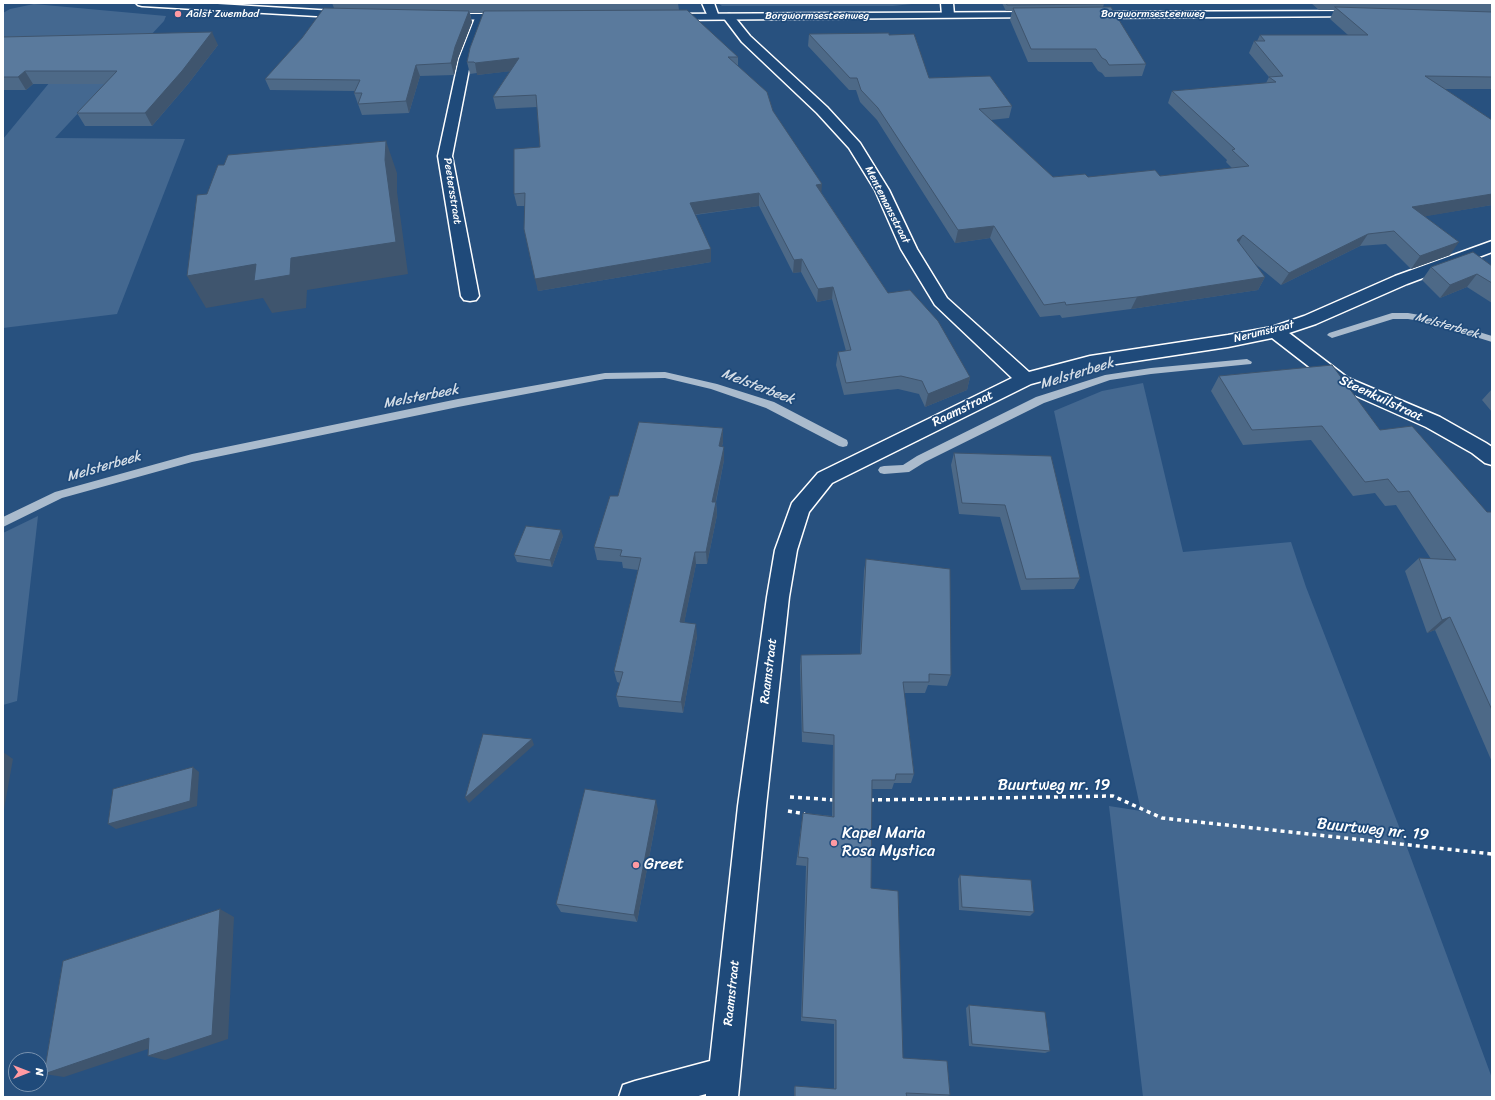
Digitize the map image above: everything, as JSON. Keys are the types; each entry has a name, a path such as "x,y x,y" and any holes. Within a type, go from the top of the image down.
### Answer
{"street":[{"path":"142,3 362,15"},
{"path":"708,3 713,17"},
{"path":"947,3 948,15"},
{"name":"Borgwormsesteenweg","path":"1077,15 1370,14"},
{"name":"Borgwormsesteenweg","path":"656,17 1053,15"},
{"path":"428,16 481,18 520,17"},
{"name":"Mentemansstraat","path":"728,16 746,39 822,110 856,146 882,190 909,249 941,301 1025,379"},
{"name":"Peetersstraat","path":"470,296 445,156 465,59 481,18"},
{"name":"Nerumstraat","path":"1025,379 1090,362 1228,341 1275,332 1310,320 1401,280 1492,246"},
{"name":"Steenkuilstraat","path":"1275,332 1341,382 1433,422 1479,448 1492,458"},
{"name":"Raamstraat","path":"723,1085 753,799 778,597 786,550 800,509 825,478 1025,379"},
{"path":"635,1097 723,1085"}],"path":[{"name":"Buurtweg nr. 19","path":"864,800 1113,796 1162,818 1403,846 1492,854"},
{"path":"753,799 840,800"},
{"path":"753,799 812,815"}],"shaded area":[{"path":"718,3 921,3 893,6 722,6"},
{"path":"34,4 166,16 164,21 55,138 185,139 117,314 3,328 3,139 78,48 3,48 3,13 10,9"},
{"path":"1143,383 1183,552 1291,542 1306,587 1405,842 1492,1078 1492,1097 1143,1097 1109,806 1141,811 1054,411 1102,391"},
{"path":"38,516 17,701 3,705 3,533"}],"building":[{"path":"1006,3 1103,3 1104,4 1007,5"},
{"path":"1111,7 1146,64 1109,65 1096,49 1031,49 1013,8"},
{"path":"1335,7 1492,12 1492,77 1425,76 1492,120 1492,194 1412,207 1459,242 1420,256 1394,231 1368,234 1289,273 1243,235 1237,240 1265,277 1137,297 1066,305 1065,302 1044,305 994,226 958,230 878,108 861,90 857,78 850,78 809,34 914,34 929,78 990,76 1012,106 979,109 1053,177 1085,174 1088,177 1155,170 1160,176 1249,166 1232,150 1235,149 1172,91 1276,82 1269,77 1283,76 1254,41 1265,41 1260,35 1368,35"},
{"path":"324,8 469,11 455,47 451,63 416,65 406,101 358,104 362,93 354,93 360,80 265,79 302,38"},
{"path":"687,10 738,57 728,57 767,92 773,111 822,184 816,185 888,293 910,290 938,321 970,377 928,394 922,381 901,376 846,383 838,352 851,350 833,287 818,289 802,259 794,260 759,193 690,203 711,249 535,279 524,229 525,193 514,194 514,149 540,147 536,95 493,97 519,58 475,63 467,62 470,48 484,11"},
{"path":"212,32 182,71 145,113 77,113 117,71 25,71 18,77 3,77 3,37"},
{"path":"386,141 385,160 396,242 291,258 290,275 254,281 256,264 187,276 197,195 207,194 218,165 224,165 228,155"},
{"path":"1473,252 1492,266 1492,283 1477,274 1450,285 1431,267"},
{"path":"1332,365 1380,430 1412,426 1487,512 1492,512 1492,710 1450,617 1442,620 1419,558 1456,560 1409,491 1398,492 1388,479 1365,482 1322,426 1252,430 1219,376"},
{"path":"639,422 723,428 719,446 724,447 712,502 716,502 706,552 695,552 680,622 696,624 681,702 616,696 623,672 614,671 641,558 620,556 622,550 594,547 610,496 618,496"},
{"path":"954,453 1051,456 1080,578 1026,579 1005,505 962,503"},
{"path":"526,526 561,530 550,560 514,555"},
{"path":"866,559 950,569 951,675 929,674 929,682 903,682 914,774 896,774 895,780 872,780 871,888 898,891 903,1058 947,1061 950,1095 906,1093 907,1097 795,1097 795,1086 836,1089 836,1020 802,1017 808,858 798,857 803,813 834,817 834,735 803,732 801,655 861,654"},
{"path":"483,734 532,739 465,798"},
{"path":"193,767 190,801 108,824 113,789"},
{"path":"585,789 656,800 634,915 556,904"},
{"path":"960,875 1031,880 1034,912 962,907"},
{"path":"220,909 212,1035 148,1056 149,1038 48,1073 48,1052 63,961"},
{"path":"969,1005 1045,1012 1050,1051 972,1044"}],"waterway":[{"name":"Melsterbeek","path":"1332,335 1392,316 1408,316 1428,319 1492,339"},
{"name":"Melsterbeek","path":"884,470 905,469 921,459 1040,400 1109,377 1151,371 1247,362"},
{"name":"Melsterbeek","path":"3,522 59,495 192,458 458,403 605,376 665,375 713,386 770,405 843,443"}],"place":[{"name":"Aalst Zwembad","path":"178,14"},
{"name":"Kapel Maria Rosa Mystica","path":"834,843"},
{"name":"Greet","path":"636,865"}]}
